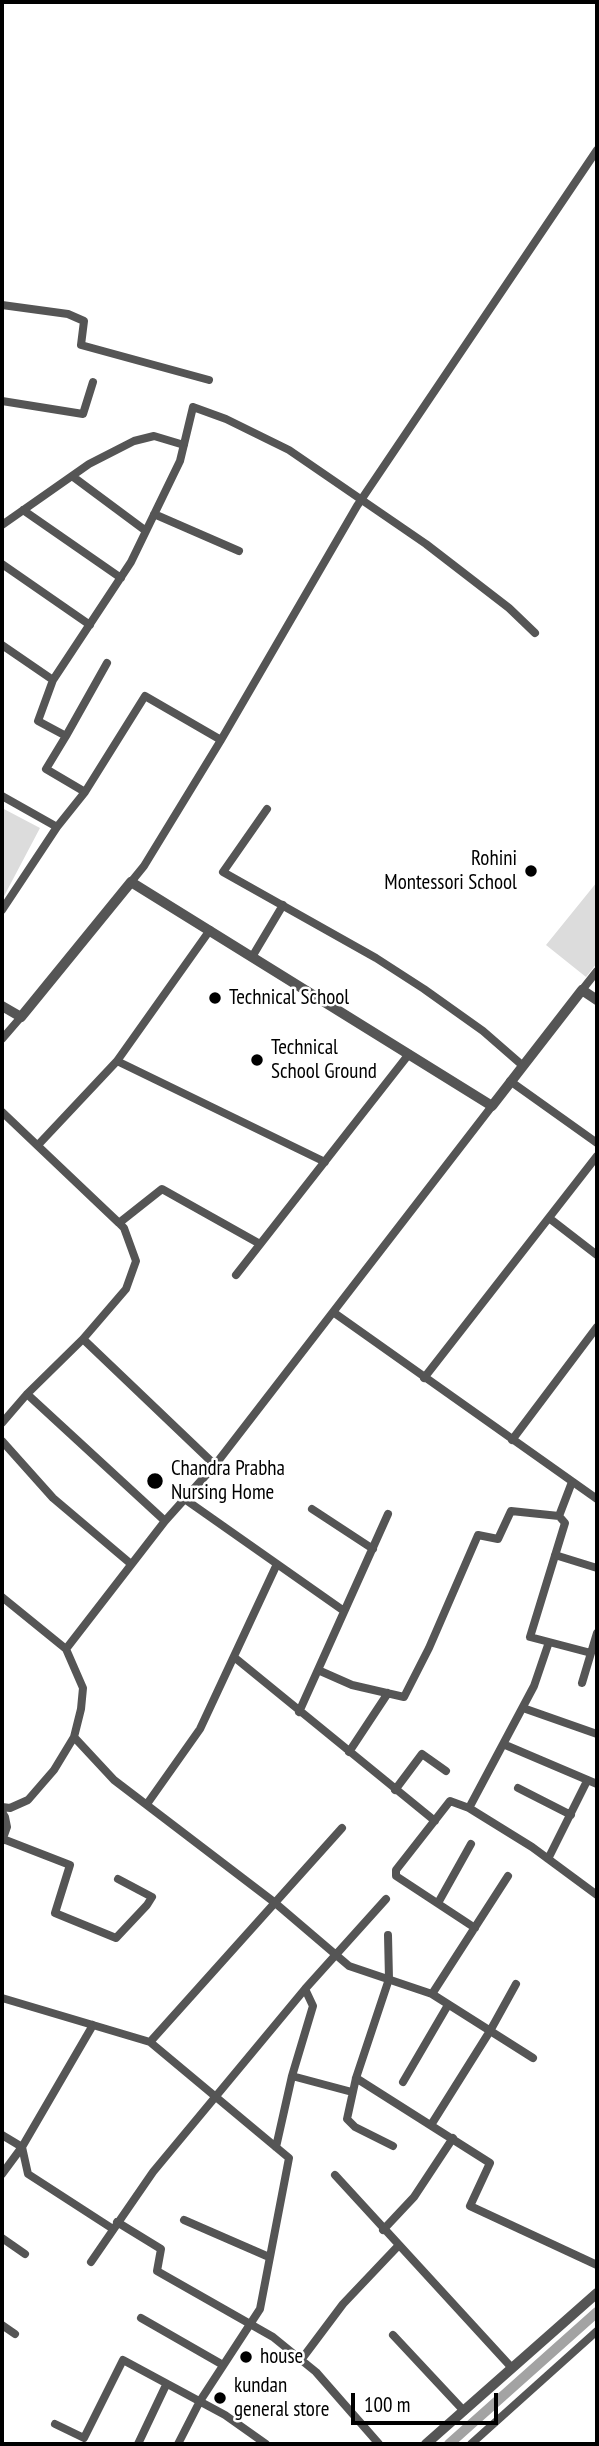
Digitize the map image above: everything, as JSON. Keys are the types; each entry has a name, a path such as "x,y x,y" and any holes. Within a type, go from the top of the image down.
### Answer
{"street":[{"path":"2,1040 144,866 361,500 597,150"},
{"path":"2,305 68,314 84,321 81,345 209,380"},
{"path":"2,401 83,414 93,382"},
{"path":"66,736 38,722 53,680 121,578 146,531 180,461 193,407 226,419 289,450 426,544 509,608 535,633"},
{"path":"2,525 89,464 134,441 154,436 184,445"},
{"path":"72,476 146,531"},
{"path":"23,510 121,578"},
{"path":"154,514 239,551"},
{"path":"2,564 90,625"},
{"path":"2,645 53,680"},
{"path":"85,792 46,769 107,663"},
{"path":"3,908 57,827 85,792 145,696 221,740"},
{"path":"2,796 57,827"},
{"path":"267,809 223,872 376,958 483,1031 522,1065"},
{"path":"131,882 492,1106"},
{"path":"252,957 283,905"},
{"path":"38,1145 117,1061 209,930"},
{"path":"66,1648 165,1521 215,1465 597,971"},
{"path":"582,990 597,1000"},
{"path":"2,1006 21,1017"},
{"path":"236,1275 409,1054"},
{"path":"117,1061 324,1162"},
{"path":"510,1081 597,1143"},
{"path":"2,1112 120,1223 136,1261 126,1289 83,1339 27,1394 2,1423"},
{"path":"424,1378 597,1156"},
{"path":"120,1223 162,1189 260,1244"},
{"path":"549,1218 597,1255"},
{"path":"333,1312 597,1499"},
{"path":"512,1440 597,1327"},
{"path":"83,1339 215,1465"},
{"path":"27,1394 165,1521"},
{"path":"2,1441 53,1498 131,1564"},
{"path":"559,1516 572,1482"},
{"path":"186,1500 344,1611"},
{"path":"312,1509 373,1549"},
{"path":"318,1670 352,1685 404,1697 478,1535 498,1539 511,1511 559,1516 565,1523 530,1637 591,1653"},
{"path":"299,1712 388,1514"},
{"path":"555,1555 597,1568"},
{"path":"147,1804 200,1729 277,1564"},
{"path":"2,1597 66,1648 83,1688 74,1737 54,1770 28,1800 2,1809 6,1821 2,1842 70,1865 55,1913 116,1938 152,1897 118,1879"},
{"path":"582,1683 597,1633"},
{"path":"469,1808 534,1686 549,1642"},
{"path":"234,1657 435,1821"},
{"path":"349,1752 388,1693"},
{"path":"523,1708 597,1734"},
{"path":"74,1737 114,1780 274,1902 349,1966 432,1994 533,2058"},
{"path":"503,1744 597,1784"},
{"path":"395,1790 422,1754 446,1771"},
{"path":"548,1859 587,1781"},
{"path":"518,1788 570,1815"},
{"path":"475,1928 396,1876 396,1870 450,1801 469,1808 548,1859 597,1895"},
{"path":"150,2042 342,1828"},
{"path":"438,1903 471,1844"},
{"path":"432,1994 508,1876"},
{"path":"91,2262 153,2172 305,1989 386,1899"},
{"path":"388,1935 389,1979 356,2078 347,2119 355,2127 393,2146"},
{"path":"431,2125 516,1984"},
{"path":"276,2147 292,2076 313,2006 305,1989"},
{"path":"2,1998 150,2042 289,2158 260,2309 200,2402 178,2444"},
{"path":"403,2082 448,2005"},
{"path":"2,2175 22,2147 93,2025"},
{"path":"292,2076 352,2092"},
{"path":"356,2078 490,2163 470,2206 597,2265"},
{"path":"2,2135 22,2147 28,2174 161,2249 157,2270 273,2337 316,2372 379,2444"},
{"path":"383,2230 414,2197 453,2138"},
{"path":"335,2175 512,2368"},
{"path":"184,2220 269,2257"},
{"path":"2,2238 25,2254"},
{"path":"301,2360 343,2305 399,2245"},
{"path":"426,2444 597,2293"},
{"path":"141,2318 223,2365"},
{"path":"2,2325 15,2334"},
{"path":"471,2444 597,2331"},
{"path":"393,2335 464,2411"},
{"path":"55,2424 84,2438 123,2360 225,2415 266,2444"},
{"path":"138,2444 166,2385"},
{"path":"479,2437 486,2444"}],"shaded area":[{"path":"2,808 40,828 2,900"},
{"path":"597,882 597,963 586,977 546,945"}],"waterway":[{"path":"449,2444 597,2312"}],"place":[{"name":"Rohini Montessori School","path":"531,871"},
{"name":"Technical School","path":"215,998"},
{"name":"Technical School Ground","path":"257,1060"},
{"name":"Chandra Prabha Nursing Home","path":"155,1481"},
{"name":"house","path":"246,2357"},
{"name":"kundan general store","path":"220,2398"}]}
